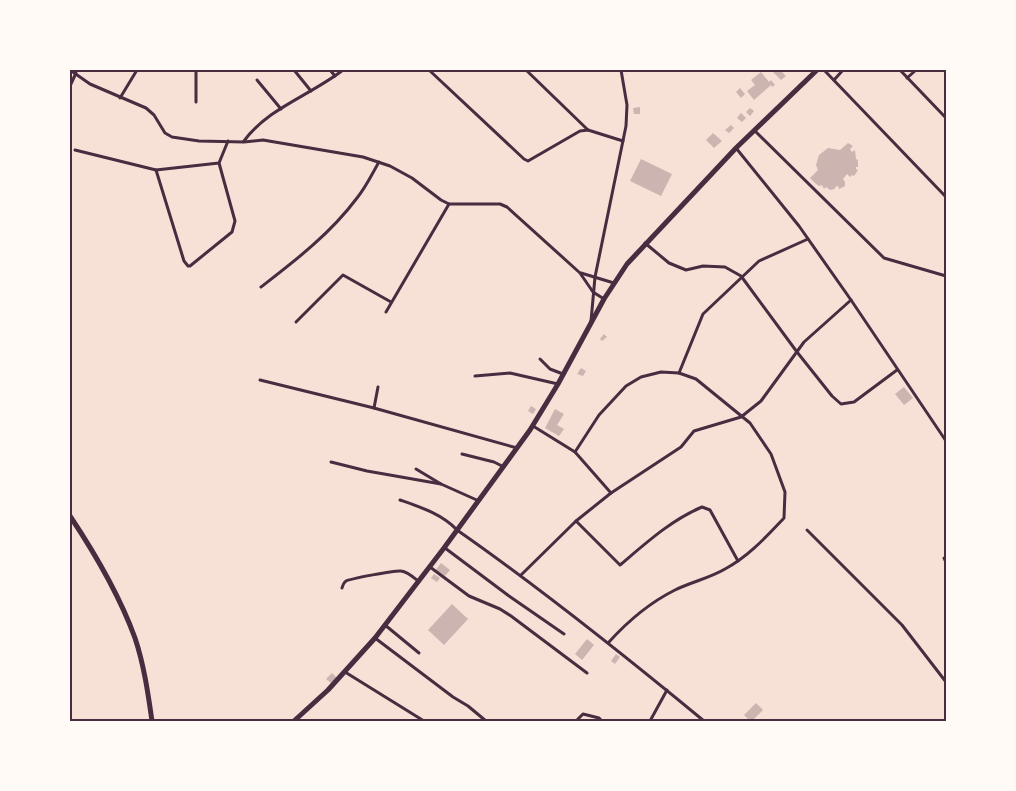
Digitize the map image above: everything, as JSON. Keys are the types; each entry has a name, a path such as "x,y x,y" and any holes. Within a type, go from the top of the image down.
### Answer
{"main road":[{"path":"294,721 345,672 375,638 479,501 533,426 564,375 604,299 627,264 736,148 817,70"},
{"path":"70,516 105,572 121,602 142,663 152,721"}],"street":[{"path":"70,70 90,84 146,108 154,115 165,133 172,137 199,141 244,142 263,140 363,156 412,178 440,200 449,204 492,203 508,207 580,273 593,292 604,299"},
{"path":"120,98 137,70"},
{"path":"196,70 196,102"},
{"path":"294,70 311,91"},
{"path":"330,70 335,76"},
{"path":"244,142 250,133 263,121 343,70"},
{"path":"428,70 528,161 580,131 588,130 623,141"},
{"path":"526,70 588,130"},
{"path":"590,325 595,277 626,126 627,105 621,70"},
{"path":"824,70 946,197"},
{"path":"834,80 843,70"},
{"path":"900,70 946,118"},
{"path":"907,78 916,70"},
{"path":"70,86 78,74"},
{"path":"257,80 281,109"},
{"path":"755,131 884,258 946,276"},
{"path":"156,170 184,261 190,266 232,232 235,226 236,221 219,163 228,141"},
{"path":"736,148 808,239 852,300 946,441"},
{"path":"75,150 156,170 219,163"},
{"path":"260,287 297,260 331,230 358,197 379,162"},
{"path":"386,312 449,204"},
{"path":"679,373 703,314 759,261 808,239"},
{"path":"645,243 669,263 686,270 703,266 725,267 741,276 797,352 832,396 841,404 854,402 897,370"},
{"path":"580,273 614,283"},
{"path":"296,322 343,275 391,302"},
{"path":"521,575 576,521 646,468 668,457 681,447 694,431 740,417 762,401 804,342 852,300"},
{"path":"540,359 550,369 564,375"},
{"path":"575,452 599,415 626,386 641,377 661,372 679,373 696,379 740,417 750,423 771,454 785,492 784,518 749,553 725,570 676,589 652,603 629,620 608,642"},
{"path":"475,376 510,373 558,384"},
{"path":"260,380 374,408 517,448"},
{"path":"374,408 378,387"},
{"path":"533,426 575,452 611,493"},
{"path":"462,454 504,466"},
{"path":"331,462 366,471 441,484"},
{"path":"416,469 441,484 479,501"},
{"path":"400,500 426,509 450,523 608,642 704,721"},
{"path":"576,521 620,565 664,528 684,515 702,507 710,510 738,561"},
{"path":"807,530 902,625 946,682"},
{"path":"444,548 564,634"},
{"path":"430,566 469,596 500,609 511,616 587,673"},
{"path":"342,588 347,580 401,571 411,575 418,581"},
{"path":"384,625 419,653"},
{"path":"375,638 486,721"},
{"path":"345,672 424,721"},
{"path":"650,721 667,690"},
{"path":"576,721 583,714 599,718 602,721"}],"building":[{"path":"771,70 780,70 786,76 781,80"},
{"path":"761,72 769,82 771,80 775,85 772,87 771,85 754,100 747,91 755,85 751,80"},
{"path":"740,88 745,94 741,98 736,92"},
{"path":"640,107 640,114 634,114 633,108"},
{"path":"750,108 754,111 750,116 746,112"},
{"path":"741,113 746,118 742,122 737,118"},
{"path":"731,125 734,128 729,133 725,130"},
{"path":"713,133 722,141 714,148 706,140"},
{"path":"848,143 853,146 850,149 852,152 855,150 856,159 858,160 858,167 856,169 858,170 854,176 850,177 847,174 843,179 845,186 839,189 838,186 835,189 830,190 826,187 824,189 822,185 819,186 810,178 818,170 816,165 819,155 828,148 840,150"},
{"path":"641,159 672,174 661,196 630,181"},
{"path":"604,334 607,337 602,341 600,339"},
{"path":"581,368 586,371 583,376 577,374"},
{"path":"904,387 913,398 904,405 895,394"},
{"path":"531,406 536,409 533,414 528,411"},
{"path":"555,409 564,414 557,425 564,429 559,436 545,428"},
{"path":"441,563 450,570 445,576 436,570"},
{"path":"434,574 440,578 437,582 431,578"},
{"path":"452,604 468,619 444,645 428,630"},
{"path":"587,639 594,645 582,660 575,654"},
{"path":"616,654 620,657 615,664 611,661"},
{"path":"332,673 337,678 331,683 326,679"},
{"path":"756,703 763,710 750,721 744,715"}]}
